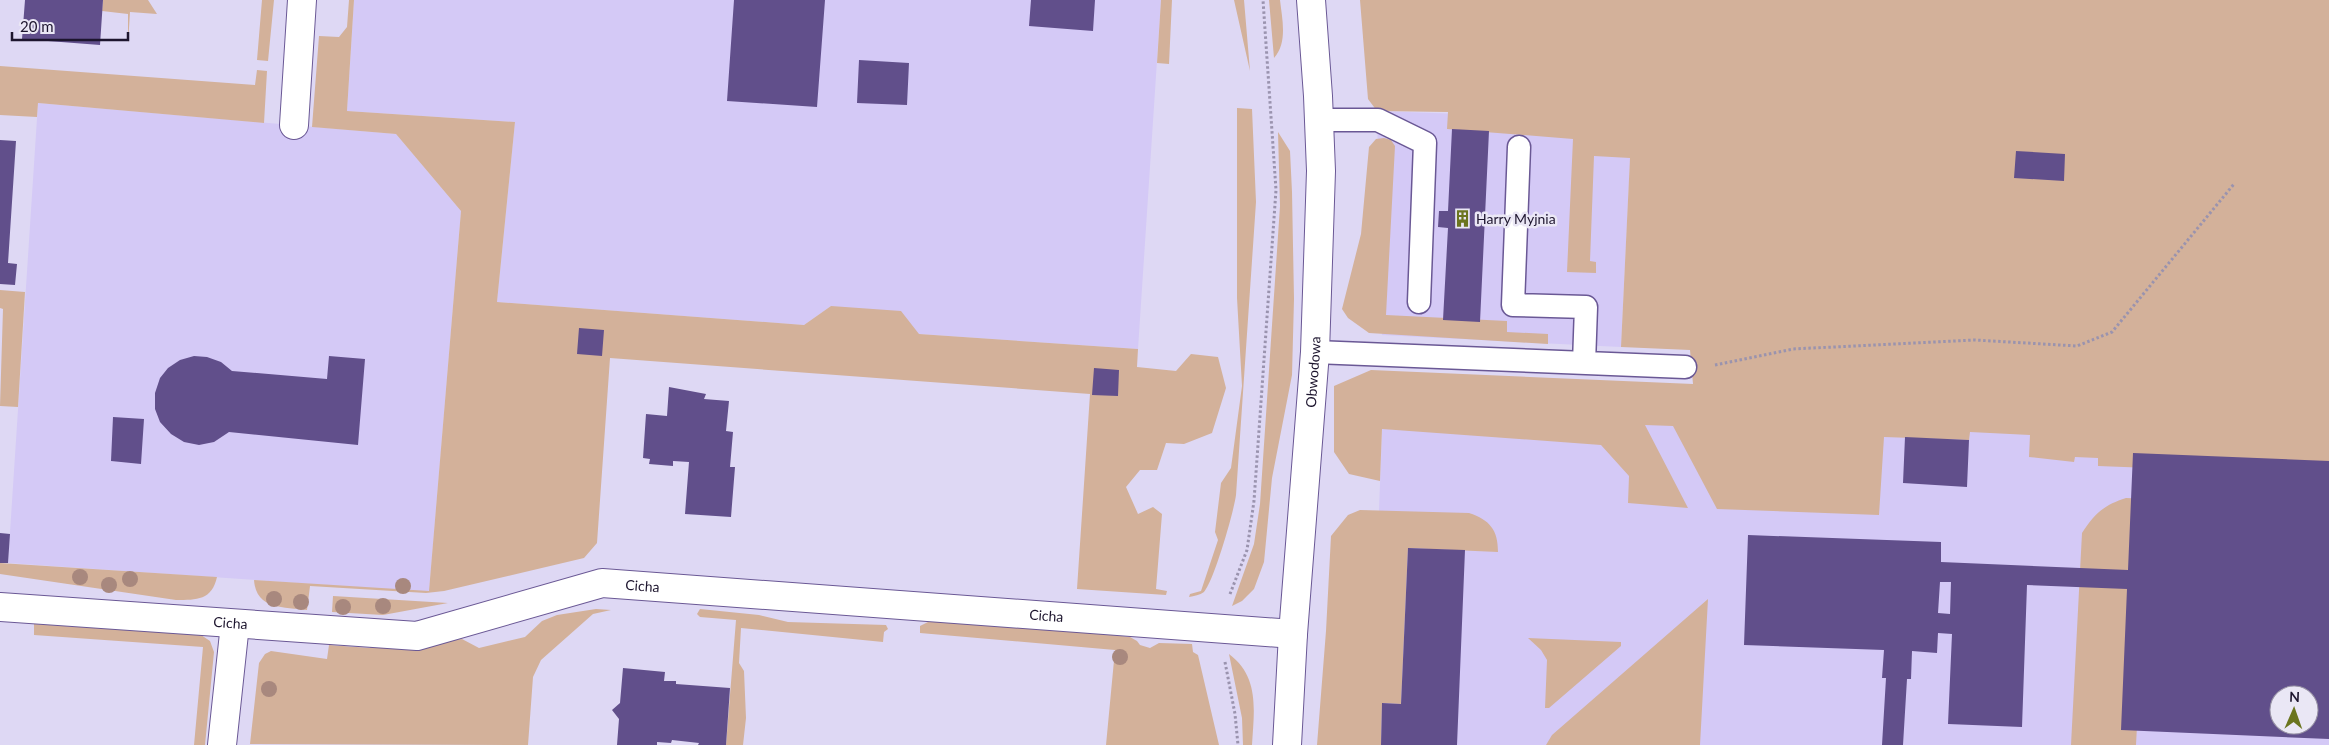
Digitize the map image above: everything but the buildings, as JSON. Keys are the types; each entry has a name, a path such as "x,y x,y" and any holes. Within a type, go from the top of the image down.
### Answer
{"street":[{"path":"294,125 302,0"},
{"name":"Obwodowa","path":"1287,745 1293,634 1315,352 1321,171 1311,0"},
{"name":"Cicha","path":"0,607 417,636 602,584 1293,634"},
{"path":"222,745 235,624"}],"lane":[{"path":"1319,120 1378,120 1425,143 1419,302"},
{"path":"1519,147 1512,305 1586,307 1584,363"},
{"path":"1315,352 1685,367"}],"path":[{"path":"1227,602 1247,550 1254,502 1276,190 1263,0"},
{"path":"1685,367 1729,364 1793,350 1975,340 2077,346 2112,332 2234,184"},
{"path":"1224,656 1235,714 1238,745"}],"shaded area":[{"path":"103,0 148,0 157,14 130,12 128,44 128,14 102,11"},
{"path":"262,0 274,0 268,61 257,60"},
{"path":"349,0 354,0 347,111 515,122 497,302 804,325 831,306 901,311 919,334 1138,349 1137,367 1176,371 1191,354 1218,357 1226,388 1212,433 1184,444 1166,443 1157,470 1140,470 1126,487 1138,514 1153,507 1162,514 1156,589 1167,591 1166,595 1077,589 1090,394 610,358 597,543 584,558 444,591 426,593 310,586 307,610 281,607 266,602 256,590 254,580 429,591 461,211 396,134 312,127 319,36 339,37 347,27"},
{"path":"354,0 1161,0 1138,349 919,334 831,306 804,325 497,302 515,122 347,111"},
{"path":"1161,0 1172,0 1169,64 1157,63"},
{"path":"1234,0 1244,0 1250,71"},
{"path":"1269,0 1280,0 1283,22 1283,38 1274,58"},
{"path":"1360,0 2329,0 2329,464 2150,468 2098,466 2098,458 2075,457 2074,462 2029,457 2030,435 1970,432 1969,440 1884,437 1879,515 1717,509 1673,426 1645,425 1688,508 1628,503 1629,476 1601,445 1382,429 1380,481 1349,474 1334,452 1334,386 1371,370 1693,384 1690,350 1621,347 1630,158 1594,156 1590,261 1596,262 1596,273 1567,272 1573,139 1447,129 1448,112 1377,111 1368,99"},
{"path":"0,66 255,85 257,70 267,71 264,123 38,103 37,117 0,115"},
{"path":"38,103 396,134 461,211 429,592 8,563"},
{"path":"1237,108 1252,109 1256,202 1236,495 1223,545 1208,585 1204,592 1189,597 1190,594 1201,591 1218,540 1215,532 1221,483 1231,468 1242,386 1237,298"},
{"path":"1377,111 1632,120 1621,347 1382,335"},
{"path":"1278,132 1290,151 1294,299 1292,375 1272,478 1264,562 1254,589 1242,601 1232,606 1254,544 1260,504 1280,206"},
{"path":"1384,138 1391,140 1395,146 1386,315 1507,321 1507,332 1548,334 1548,344 1369,333 1348,318 1342,309 1361,234 1369,147 1376,139"},
{"path":"0,290 25,292 18,407 0,406 3,309 0,308"},
{"path":"1384,380 2329,417 2329,745 1370,745"},
{"path":"2126,498 2149,499 2136,745 2071,745 2082,533 2100,511"},
{"path":"1360,510 1469,513 1482,519 1491,527 1498,544 1498,552 1408,548 1401,704 1382,703 1381,745 1317,745 1331,536 1348,515"},
{"path":"0,563 217,577 215,585 202,597 191,600 176,600 0,574"},
{"path":"333,596 448,603 383,615 332,612"},
{"path":"1708,599 1700,745 1546,745 1552,735"},
{"path":"596,609 611,610 593,614 541,660 533,677 528,745 250,744 259,663 265,654 271,651 327,659 329,645 370,648 371,642 426,643 462,639 479,648 525,637 542,621 557,615"},
{"path":"700,609 759,615 788,622 886,625 888,629 884,632 883,642 741,628 739,663 744,671 746,718 743,745 726,745 736,620 700,617 697,614"},
{"path":"950,619 1007,623 1130,637 1140,645 1150,648 1159,643 1192,644 1193,652 1198,655 1219,745 1106,745 1115,650 920,633 920,626 928,622"},
{"path":"34,624 201,635 210,641 214,652 205,745 194,745 203,647 34,635"},
{"path":"1528,638 1621,642 1621,646 1549,708 1545,708 1547,660 1541,650"},
{"path":"1229,654 1246,673 1253,695 1252,745 1243,745 1242,718"}],"place":[{"name":"Harry Myjnia","path":"1462,219"}]}
